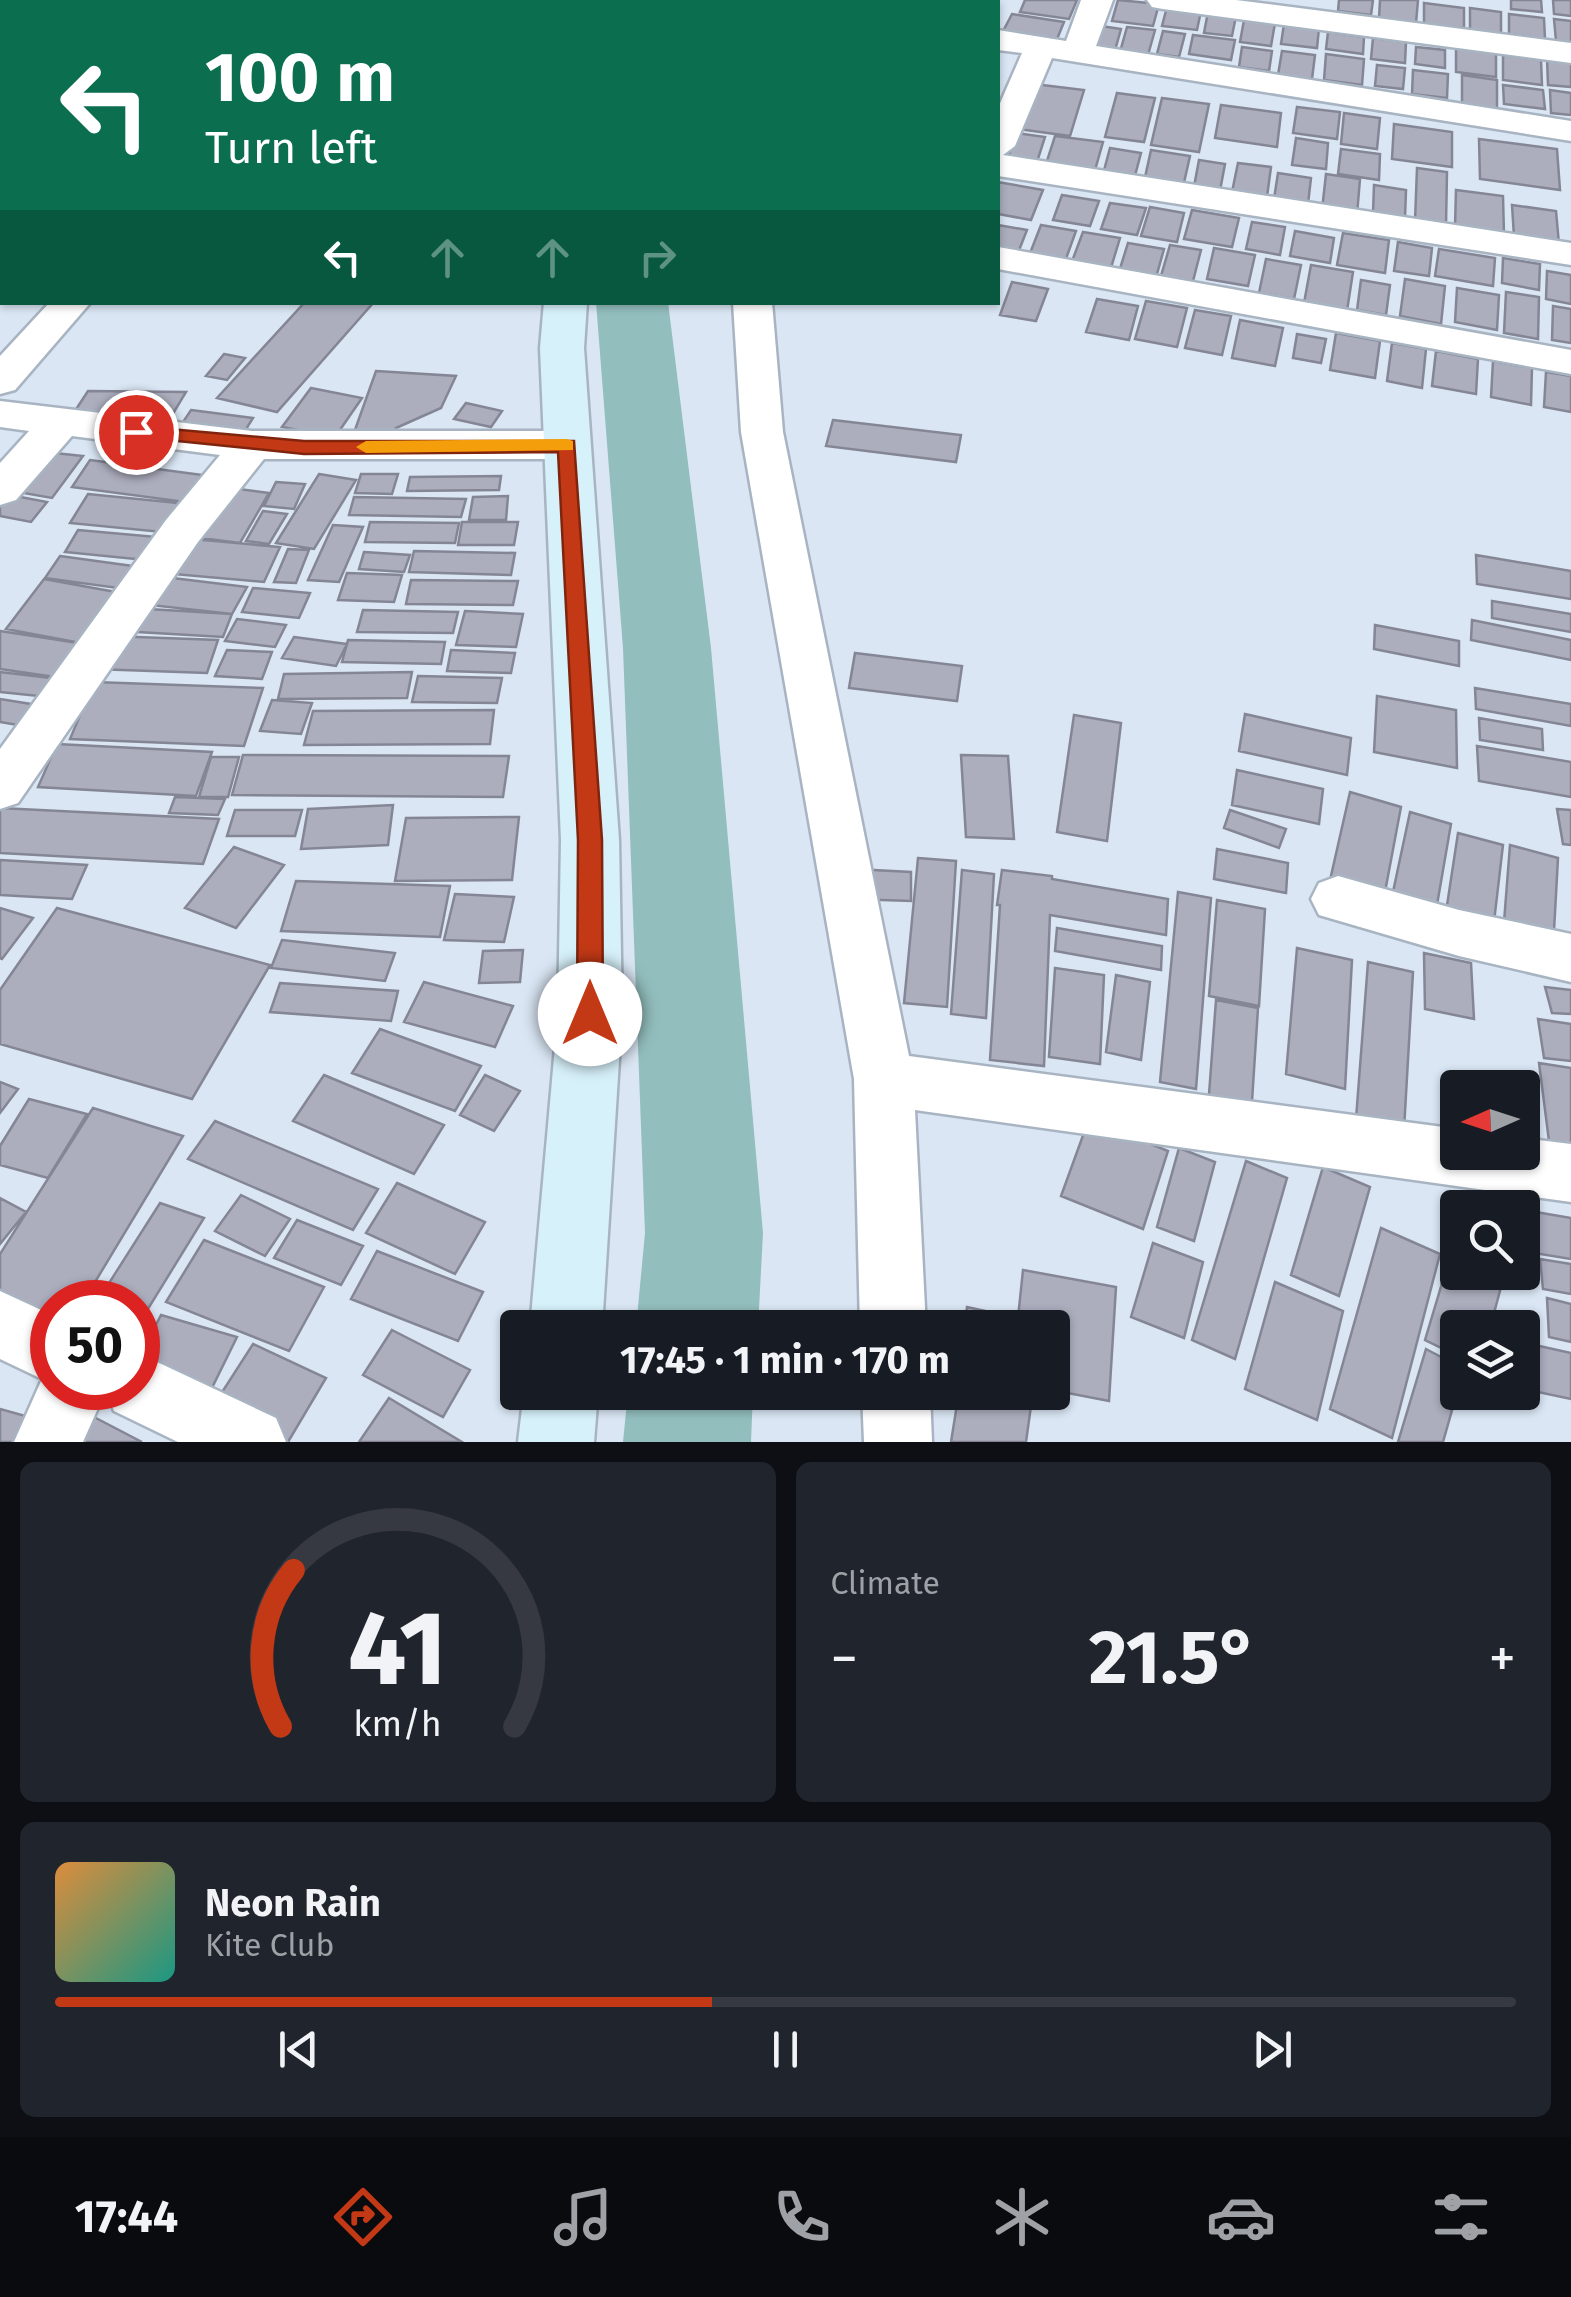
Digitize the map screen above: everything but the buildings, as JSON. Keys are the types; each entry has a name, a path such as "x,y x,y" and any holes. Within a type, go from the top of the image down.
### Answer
{"main road":[{"path":"566,305 562,348 590,840 590,1014 567,1310"},
{"path":"556,1442 559,1410"}],"street":[{"path":"1078,52 1097,0"},
{"path":"1163,0 1571,53"},
{"path":"1000,40 1571,131"},
{"path":"1000,141 1041,46"},
{"path":"1000,165 1571,254"},
{"path":"1000,258 1571,362"},
{"path":"0,381 69,305"},
{"path":"752,305 762,432 884,1079 893,1310"},
{"path":"0,414 252,445 568,445"},
{"path":"0,490 62,421"},
{"path":"0,789 182,531 252,445"},
{"path":"1338,899 1460,934 1571,958"},
{"path":"884,1079 1571,1172"},
{"path":"0,1324 30,1339"},
{"path":"160,1398 252,1442"},
{"path":"48,1442 63,1410"},
{"path":"897,1410 898,1442"}],"waterway":[{"path":"632,305 667,648 704,1233 698,1310"},
{"path":"687,1442 690,1410"}],"slow traffic":[{"path":"366,447 567,445"}],"route":[{"path":"136,432 304,448 568,445 590,840 590,1014"}]}
